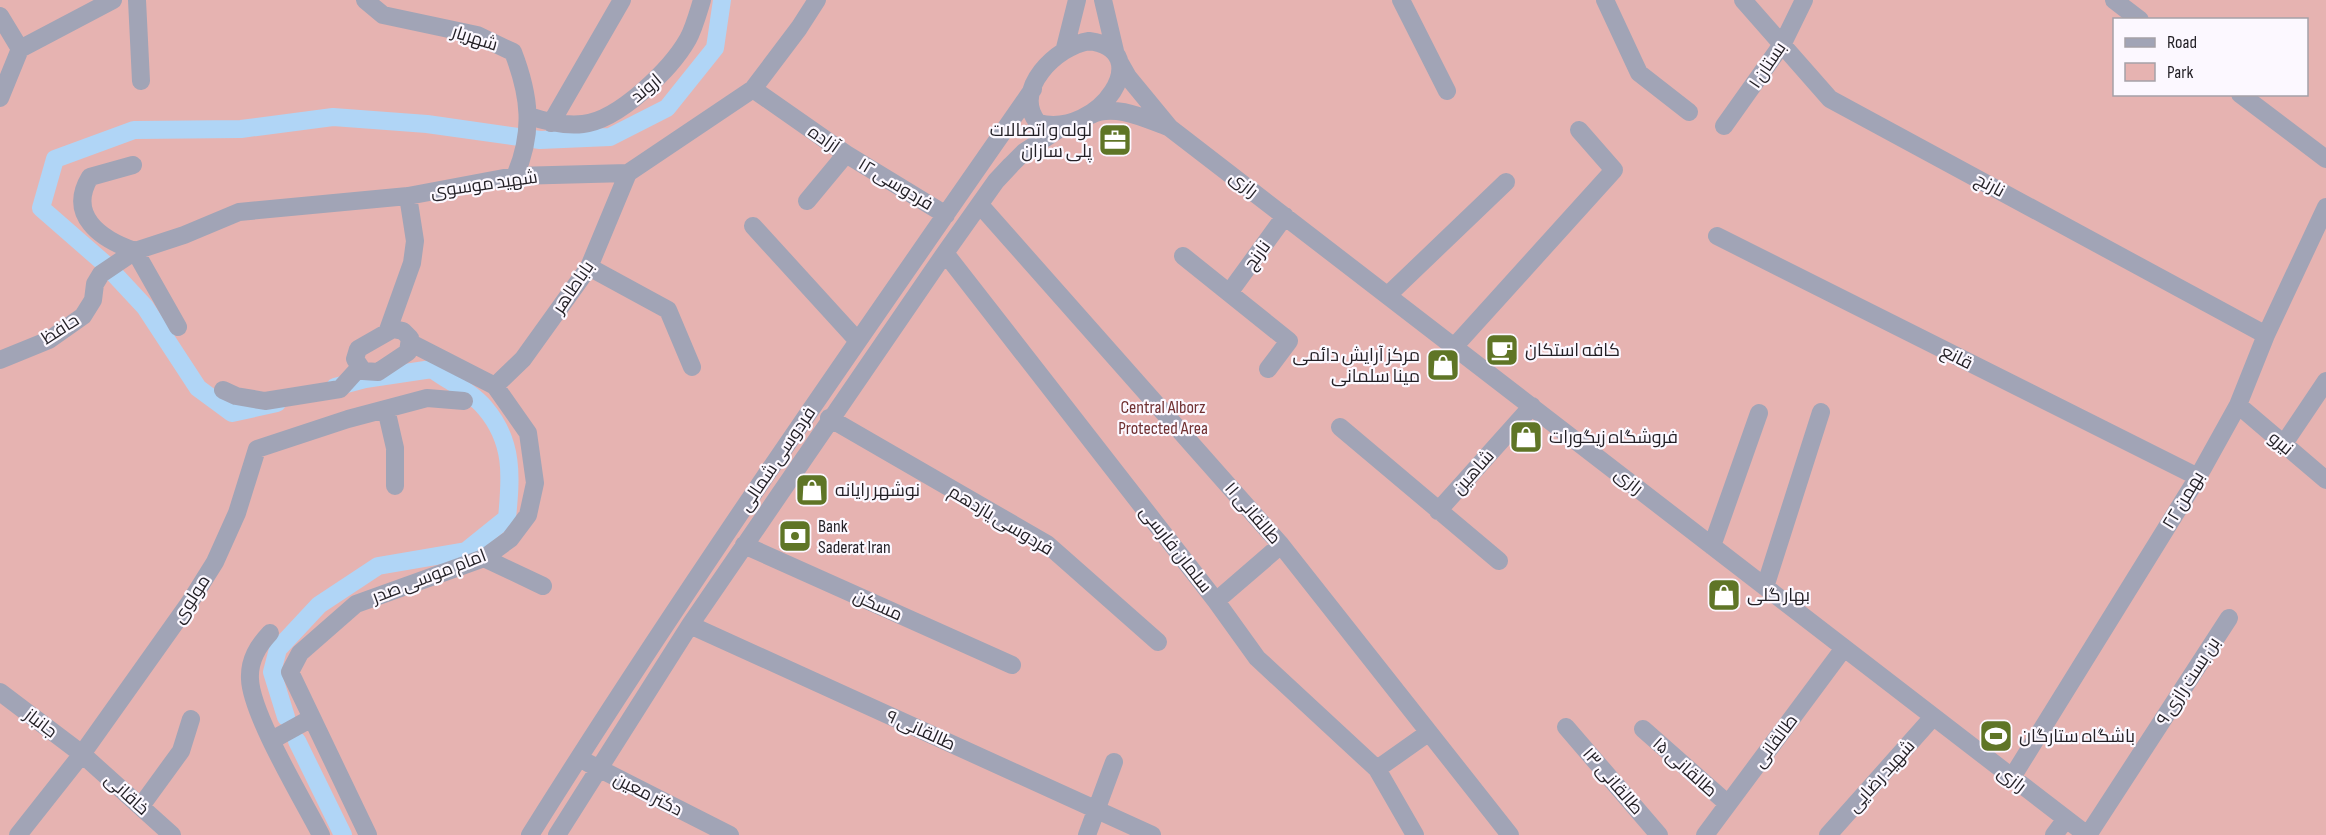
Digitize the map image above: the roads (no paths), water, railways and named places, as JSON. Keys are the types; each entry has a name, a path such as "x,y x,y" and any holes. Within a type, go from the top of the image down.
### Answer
{"street":[{"path":"0,98 20,49 113,0"},
{"path":"137,0 141,81"},
{"name":"شهریار","path":"365,0 383,15 477,35 513,52 523,78 528,122"},
{"path":"550,123 622,0"},
{"name":"اروند","path":"528,122 585,124 620,109 662,76 689,38 702,0"},
{"path":"628,173 753,88 799,28 817,0"},
{"path":"1065,48 1077,0"},
{"path":"1071,124 1105,103 1114,90 1118,57 1103,0"},
{"path":"1401,0 1447,91"},
{"path":"1605,0 1639,73 1689,112"},
{"name":"نارنج","path":"1743,0 1830,99 2266,335"},
{"name":"بستان ۱","path":"1724,126 1783,43 1804,0"},
{"path":"2114,0 2137,18"},
{"path":"0,16 20,49"},
{"path":"1089,41 1102,43 1118,57 1142,95 1170,128 1136,115 1101,110 1071,124 1038,123 1032,115 1029,102 1033,89 1048,62 1065,48 1089,41"},
{"name":"آزاده","path":"753,88 846,154 807,201"},
{"name":"فردوسی شمالی","path":"530,835 579,757 857,340 1033,89"},
{"path":"2243,96 2326,159"},
{"path":"516,176 523,158 528,122"},
{"name":"فردوسی شمالی","path":"557,835 690,625 829,418 996,181 1024,152 1071,124"},
{"name":"رازی","path":"1170,128 2087,835"},
{"path":"1453,348 1614,170 1579,130"},
{"name":"فردوسی ۱۲","path":"846,154 946,215"},
{"path":"133,165 90,177 81,192 82,209 95,228 112,243 131,254 178,327"},
{"name":"شهید موسوی","path":"131,254 239,212 408,196 516,176 628,173"},
{"name":"باباطاهر","path":"495,386 523,359 590,267 628,173"},
{"path":"1388,295 1506,182"},
{"path":"408,196 415,241 412,263 388,330 358,350 355,359 359,368 368,373 378,372 405,356 411,343"},
{"name":"طالقانی ۱۱","path":"980,205 1281,545 1510,835"},
{"name":"۲۲ بهمن","path":"2012,779 2198,477 2238,405 2266,335 2326,207"},
{"name":"نارنج","path":"1229,293 1285,216"},
{"path":"753,226 857,340"},
{"name":"قانع","path":"1717,236 2198,477"},
{"name":"سلمان فارسی","path":"945,253 1216,601 1257,658 1377,769 1415,835"},
{"name":"حافظ","path":"0,360 49,340 83,316 93,300 95,284 101,274 131,254"},
{"path":"1183,256 1289,341 1268,369"},
{"path":"590,267 668,310 692,367"},
{"name":"امام موسی صدر","path":"368,835 310,719 290,672 300,653 356,604 484,558 510,539 528,515 535,483 528,433 495,386 411,343 403,331 388,330"},
{"path":"222,390 236,396 265,401 340,388 359,368"},
{"path":"2283,445 2326,381"},
{"path":"340,388 348,419 427,398 464,400"},
{"name":"نیرو","path":"2238,405 2326,480"},
{"name":"شاهین","path":"1438,511 1532,406"},
{"path":"386,409 395,448 395,486"},
{"path":"1712,546 1759,412"},
{"path":"1765,587 1821,412"},
{"name":"فردوسی یازدهم","path":"829,418 1047,544 1158,642"},
{"name":"مولوی","path":"18,835 82,754 190,602 215,562 237,513 257,449 348,419"},
{"path":"1340,427 1499,561"},
{"name":"مسکن","path":"744,545 1012,665"},
{"path":"1216,601 1281,545"},
{"path":"484,558 543,586"},
{"name":"بن بست رازی ۹","path":"2087,835 2229,618"},
{"name":"طالقانی ۹","path":"690,625 1152,835"},
{"path":"270,633 256,649 250,678 257,710 321,835"},
{"name":"طالقانی","path":"1705,835 1844,648"},
{"name":"جانباز","path":"0,692 82,754"},
{"name":"شهید رضایی","path":"1828,835 1933,717"},
{"path":"141,806 181,751 191,719"},
{"path":"272,740 310,719"},
{"name":"طالقانی ۱۳","path":"1566,728 1659,835"},
{"name":"طالقانی ۱۵","path":"1643,729 1728,804"},
{"path":"1377,769 1428,733"},
{"name":"خاقانی","path":"82,754 172,835"},
{"name":"دکتر معین","path":"579,757 706,830 730,835"},
{"path":"1088,835 1114,762"},
{"path":"2054,835 2066,819"}],"waterway":[{"path":"277,403 232,413 198,388 145,307 104,263 41,208 55,159 134,130 241,129 333,117 427,124 540,140 610,137 667,108 715,48 722,0"},
{"path":"286,717 272,672 278,649 319,605 378,566 466,551 507,518 509,474 506,447 494,421 473,397 432,369 365,379 335,387"},
{"path":"297,741 343,835"}],"place":[{"name":"لوله و اتصالات پلی سازان","path":"1115,140"},
{"name":"کافه استکان","path":"1502,350"},
{"name":"مرکز آرایش دائمی مینا سلمانی","path":"1443,365"},
{"name":"فروشگاه زیگورات","path":"1526,437"},
{"name":"نوشهر رایانه","path":"812,490"},
{"name":"Bank Saderat Iran","path":"795,536"},
{"name":"بهار گلی","path":"1724,595"},
{"name":"باشگاه ستارگان","path":"1996,736"}],"park label":[{"name":"Central Alborz Protected Area","path":"1163,417"}]}
